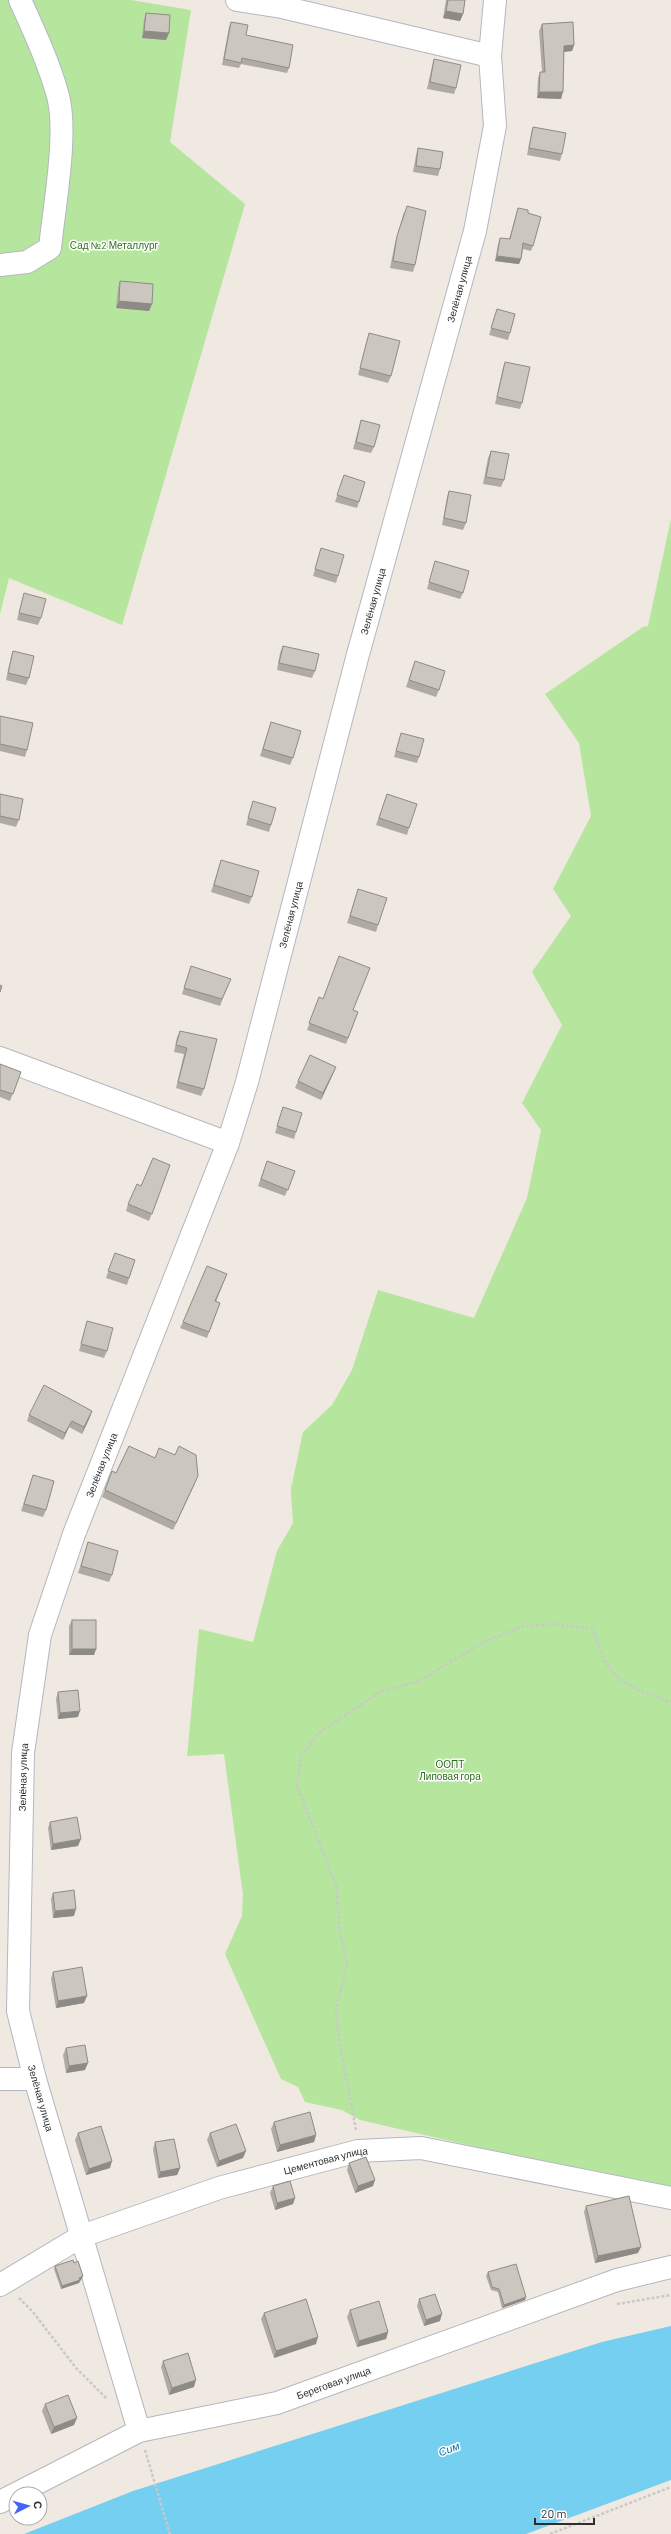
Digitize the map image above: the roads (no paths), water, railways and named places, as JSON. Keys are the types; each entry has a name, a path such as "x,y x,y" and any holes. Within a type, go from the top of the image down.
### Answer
{"street":[{"path":"0,265 27,262 50,248 62,130 58,97 39,44 20,0"},
{"path":"237,0 282,7 490,56"},
{"name":"Зелёная улица","path":"139,2431 34,2079 18,2003 23,1753 40,1635 74,1534 228,1143 247,1082 367,620 475,231 495,126 490,56 495,0"},
{"path":"0,1058 228,1143"},
{"path":"0,2079 34,2079"},
{"name":"Цементовая улица","path":"2,2284 82,2236 219,2188 358,2151 421,2148 671,2198"},
{"name":"Береговая улица","path":"0,2502 139,2431 277,2403 617,2280 671,2267"}],"water":[{"name":"Сим","path":"671,2326 671,2480 526,2534 24,2534 48,2526 48,2525 133,2491 602,2342"}],"park label":[{"name":"Сад №2 Металлург","path":"114,245"},
{"name":"ООПТ Липовая гора","path":"450,1770"}]}
